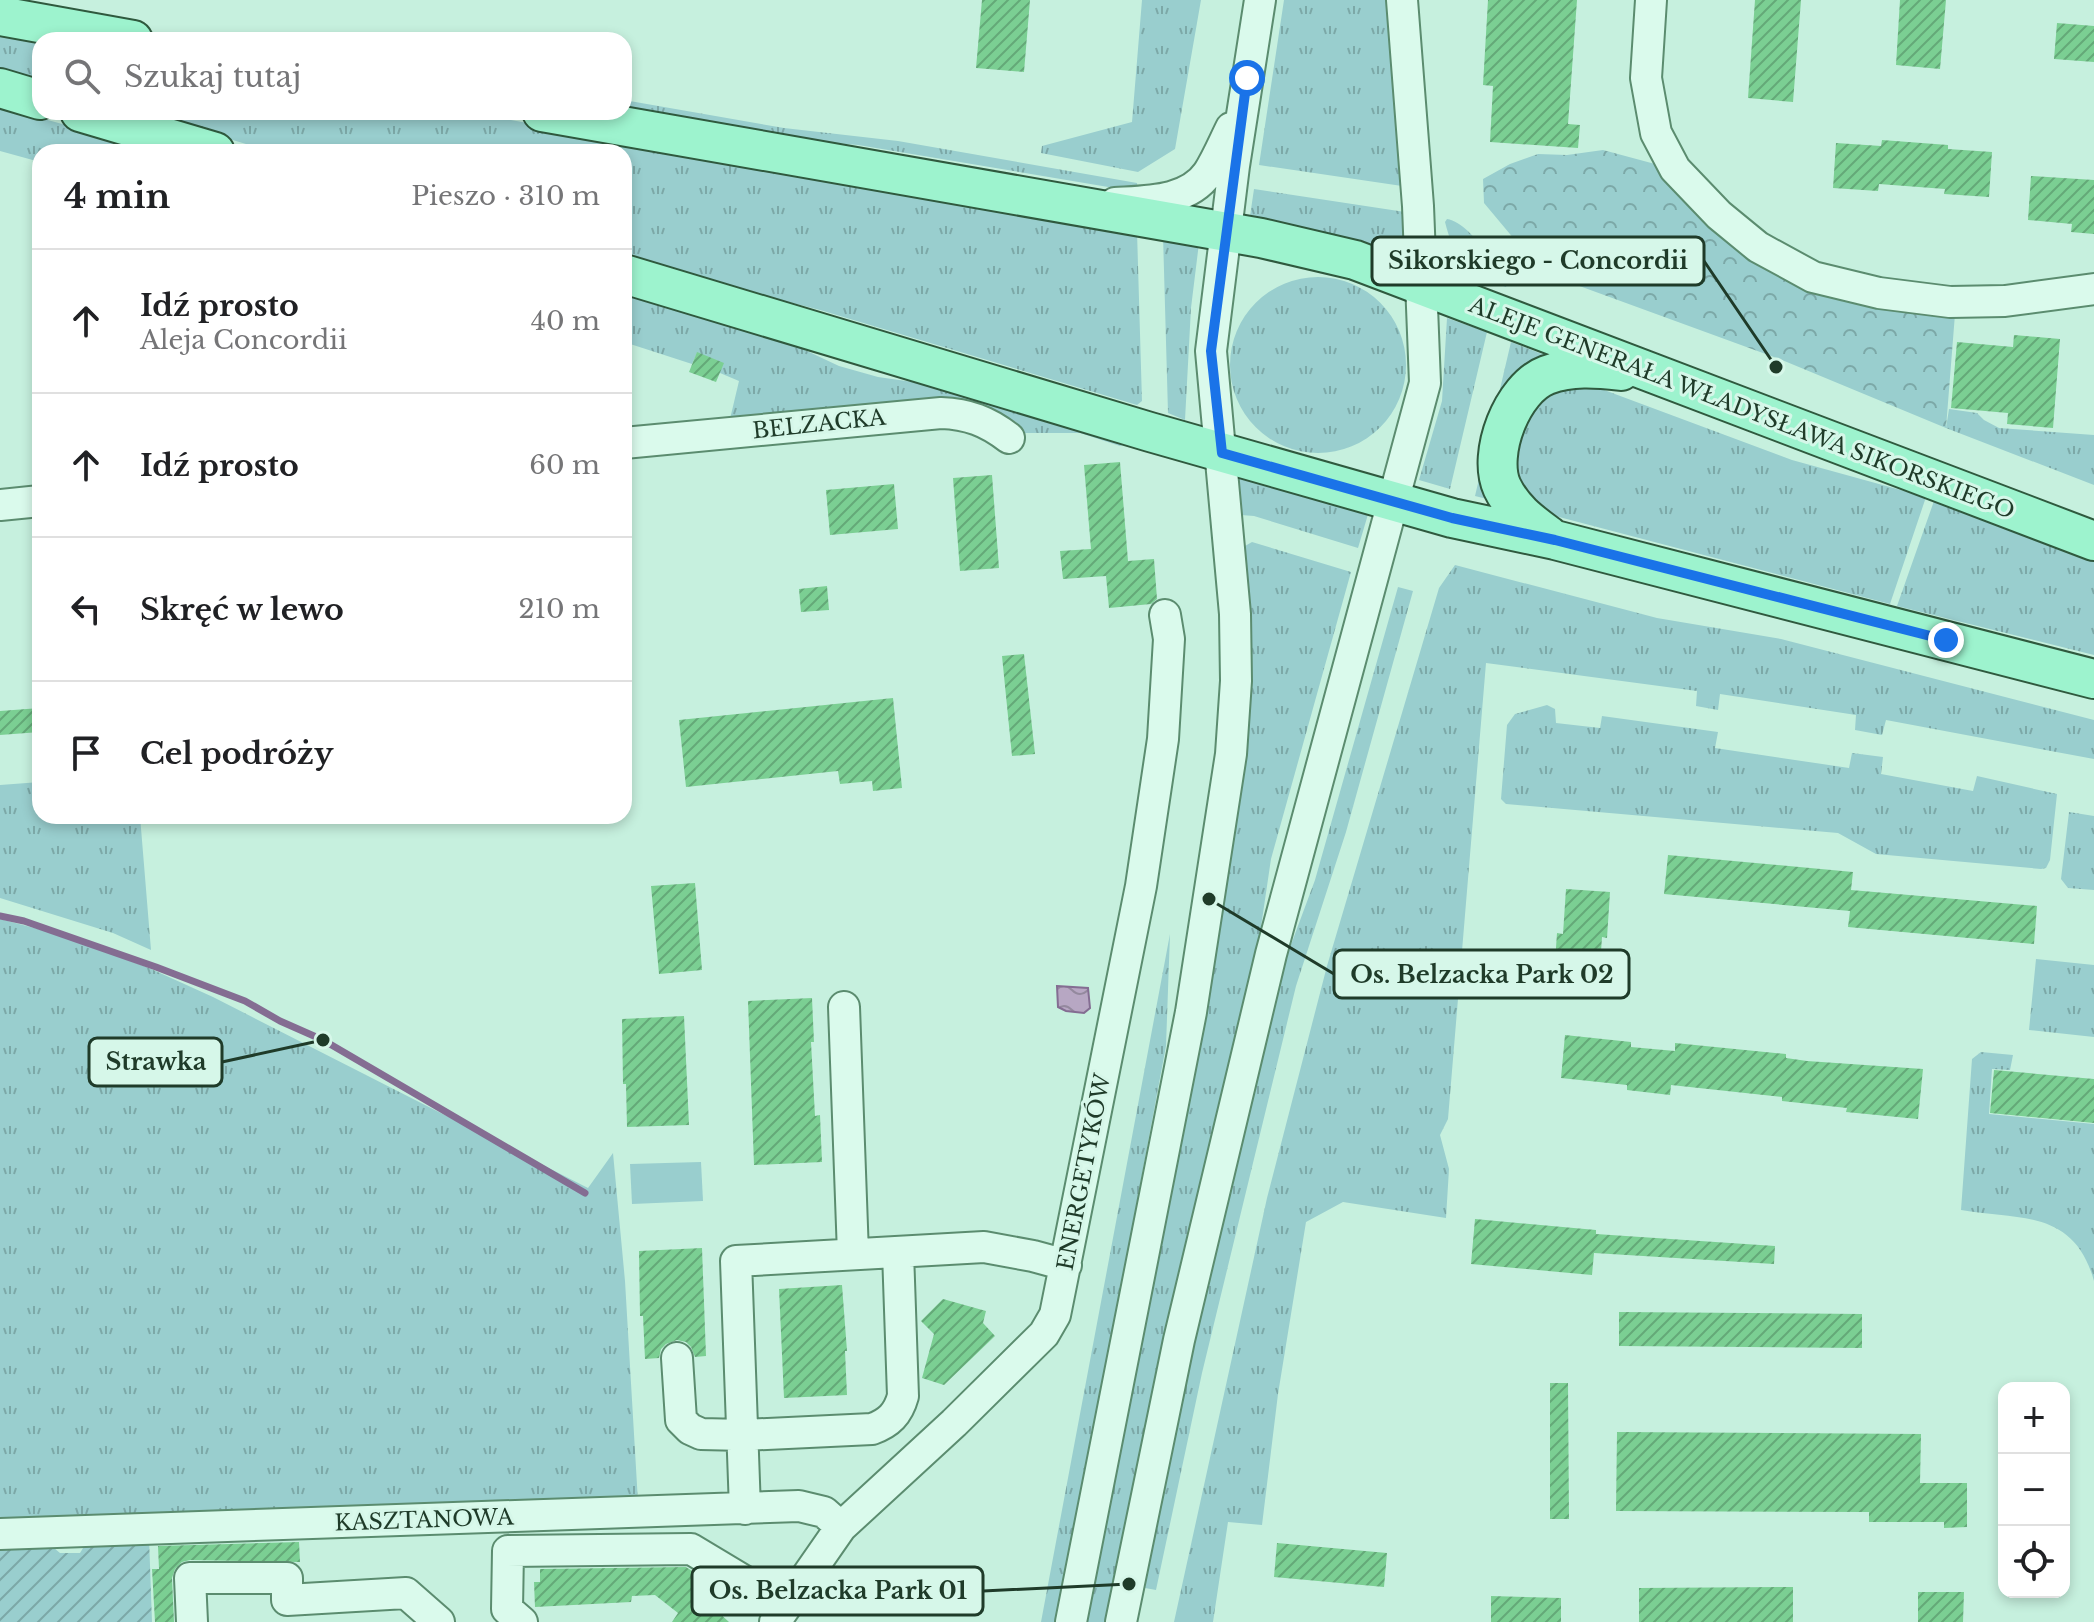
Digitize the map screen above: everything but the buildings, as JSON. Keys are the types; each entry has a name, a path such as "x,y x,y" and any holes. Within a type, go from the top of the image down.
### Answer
{"main road":[{"path":"0,16 89,32"},
{"path":"0,88 32,98"},
{"path":"107,120 188,144"},
{"name":"ALEJE GENERAŁA WŁADYSŁAWA SIKORSKIEGO","path":"588,120 1072,204 1294,245 1355,260 2094,541"},
{"path":"632,276 1222,453 1452,518 1555,540 2094,679"},
{"path":"1555,540 1520,513 1507,497 1499,478 1498,460 1504,432 1519,396 1538,379 1568,369 1591,368 1663,377"}],"street":[{"path":"1071,1622 1191,1012 1231,754 1236,645 1211,351 1243,104 1260,0"},
{"path":"1121,1622 1179,1340 1267,969 1425,383 1422,287 1402,0"},
{"path":"1651,0 1646,78 1656,133 1675,169 1719,215 1758,247 1813,277 1879,293 1950,302 2005,301 2094,289"},
{"path":"1072,204 1155,200 1188,190 1208,173 1243,104"},
{"name":"BELZACKA","path":"632,442 941,413 967,414 993,426 1009,438"},
{"path":"0,505 32,502"},
{"name":"ENERGETYKÓW","path":"775,1622 841,1527 954,1423 1044,1334 1055,1315 1141,886 1163,739 1169,639 1165,615"},
{"path":"844,1007 853,1254"},
{"path":"745,1509 736,1261 996,1248 1066,1265"},
{"path":"677,1358 680,1414 685,1425 708,1436 872,1429 889,1421 903,1396 898,1252"},
{"name":"KASZTANOWA","path":"0,1534 808,1507 824,1512 841,1527"},
{"path":"522,1622 507,1609 508,1551 691,1549 751,1585"},
{"path":"199,1616 190,1578 287,1578 287,1600 406,1593 439,1622"}],"green space":[{"path":"1142,0 1201,0 1175,149 1138,172 1041,153 1042,146 1132,122"},
{"path":"1284,0 1386,0 1402,186 1259,165"},
{"path":"0,30 32,38 32,81 0,71"},
{"path":"632,101 784,128 898,141 1137,183 1138,192 858,145 765,137 632,113"},
{"path":"0,107 32,116 32,120 47,120 135,144 32,144 32,160 0,151"},
{"path":"166,120 511,120 1137,231 1142,401 1137,405 820,310 632,262 632,144 246,144"},
{"path":"1603,150 1655,164 1683,201 1732,241 1955,314 1946,428 1782,360 1563,280 1535,264 1484,203 1483,179 1510,164 1538,154 1567,155"},
{"path":"1254,189 1405,212 1409,261 1249,223"},
{"path":"1447,219 1464,228 1480,245 1508,281 1506,287 1465,265 1454,248 1445,222"},
{"path":"1163,235 1199,243 1191,308 1185,420 1168,413"},
{"path":"1318,277 1352,283 1381,302 1400,331 1406,365 1400,399 1381,428 1352,447 1318,453 1284,447 1255,428 1236,399 1230,365 1236,331 1255,302 1284,283"},
{"path":"632,291 790,343 839,366 878,377 941,386 1130,442 1120,446 1080,433 1025,433 1016,422 989,409 730,419 739,381 720,373 697,353 692,364 632,345"},
{"path":"1447,318 1487,332 1450,489 1419,480 1442,401"},
{"path":"1511,342 1560,361 1528,373 1499,502 1475,496"},
{"path":"1580,381 1792,460 1926,497 1890,604 1540,512 1508,462 1529,401"},
{"path":"1949,409 1977,413 1999,428 2094,435 2094,485 1946,428"},
{"path":"1237,473 1369,511 1358,548 1254,516 1241,515"},
{"path":"1934,501 2094,561 2094,655 1897,606"},
{"path":"1252,542 1351,572 1271,859 1258,947 1168,1325 1105,1622 1085,1622 1247,721 1249,604 1245,546"},
{"path":"1455,565 1657,618 1781,639 2094,720 2094,759 1886,720 1882,735 1855,730 1856,715 1720,694 1718,710 1696,706 1697,691 1486,663 1448,1119 1440,1135 1449,1169 1446,1218 1343,1202 1306,1222 1278,1394 1262,1525 1228,1522 1213,1622 1174,1622 1267,1198 1327,966 1439,588"},
{"path":"1398,587 1413,591 1346,832 1296,986 1202,1373 1156,1590 1145,1588 1146,1582 1140,1580 1169,1442 1282,969 1315,880"},
{"path":"1547,705 1555,709 1556,723 1600,728 1602,716 1718,732 1715,748 1849,768 1852,753 1883,757 1881,774 1973,791 1977,776 2057,794 2050,860 2046,868 2041,869 1876,854 1838,833 1506,804 1501,799 1507,725 1515,714"},
{"path":"32,783 32,824 141,824 151,950 113,933 0,898 0,785"},
{"path":"2069,812 2094,816 2094,890 2068,888 2061,879"},
{"path":"0,919 61,935 149,968 213,997 588,1188 613,1153 625,1281 638,1502 0,1527"},
{"path":"1170,934 1166,1046 1059,1622 1041,1622"},
{"path":"2036,959 2094,965 2094,1037 2029,1030"},
{"path":"1981,1052 2013,1055 2010,1070 1992,1069 1989,1114 2094,1124 2094,1281 2085,1258 2073,1241 2058,1230 2023,1218 1961,1210 1972,1059"},
{"path":"701,1162 703,1201 632,1204 630,1164"},
{"path":"149,1537 152,1622 0,1622 0,1545 48,1543 60,1553 80,1553 88,1540"}],"water":[{"path":"1057,986 1088,988 1090,1008 1084,1013 1058,1007"}],"waterway":[{"path":"0,916 24,921 245,1001 323,1040 585,1193"}],"place":[{"name":"Sikorskiego - Concordii","path":"1776,367"},
{"name":"Os. Belzacka Park 02","path":"1209,899"},
{"name":"Strawka","path":"323,1040"},
{"name":"Os. Belzacka Park 01","path":"1129,1584"}],"route":[{"path":"1247,78 1212,332 1212,376 1222,453 1452,518 1555,540 1946,640"}]}
